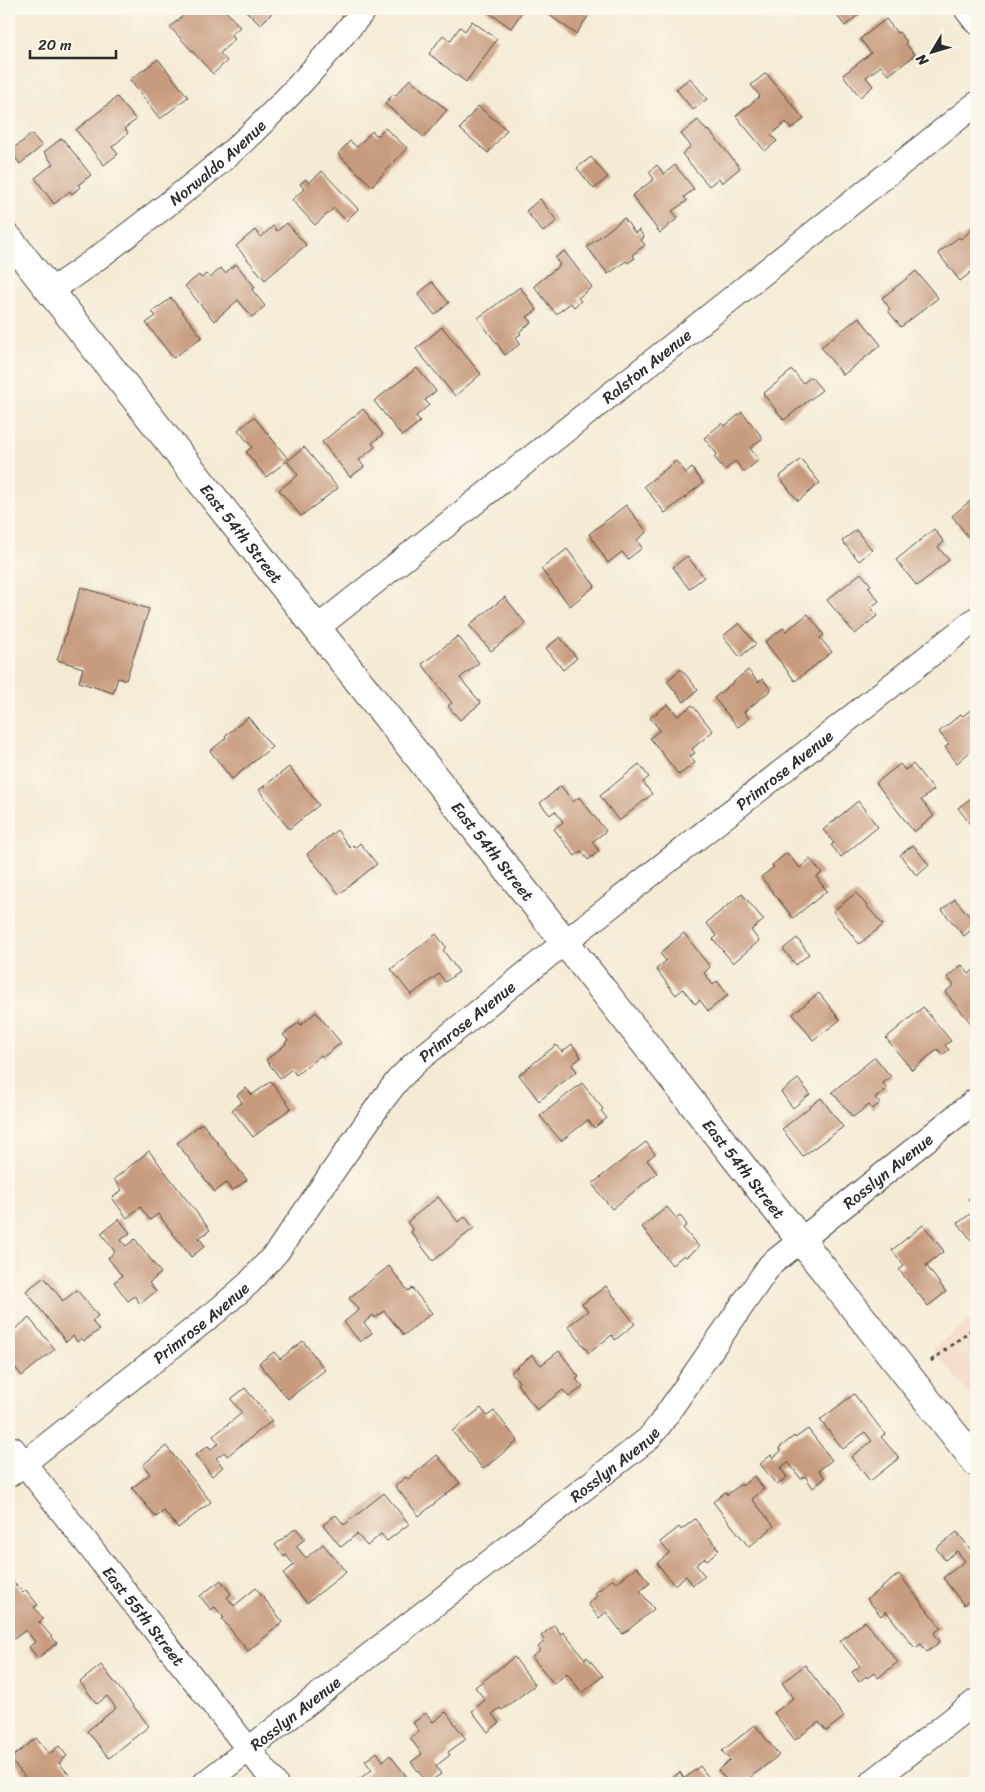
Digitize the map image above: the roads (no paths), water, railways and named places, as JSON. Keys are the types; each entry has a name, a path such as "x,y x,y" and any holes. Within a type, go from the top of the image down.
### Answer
{"street":[{"name":"Norwaldo Avenue","path":"49,291 81,271 176,198 227,155 302,83 365,9"},
{"path":"966,9 976,22"},
{"name":"Ralston Avenue","path":"317,628 976,104"},
{"name":"East 54th Street","path":"9,239 976,1462"},
{"name":"Primrose Avenue","path":"15,1462 218,1310 249,1283 277,1252 381,1102 407,1071 427,1052 976,618"},
{"name":"Rosslyn Avenue","path":"205,1783 648,1439 770,1265 976,1100"},
{"name":"East 55th Street","path":"15,1462 276,1783"},
{"path":"871,1783 976,1700"}]}
